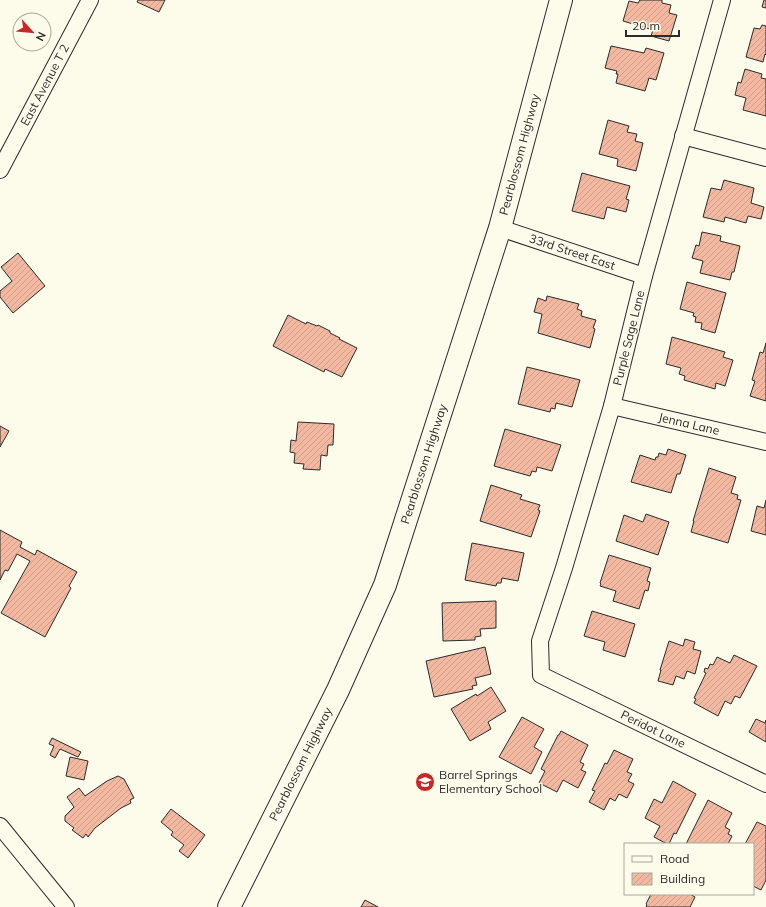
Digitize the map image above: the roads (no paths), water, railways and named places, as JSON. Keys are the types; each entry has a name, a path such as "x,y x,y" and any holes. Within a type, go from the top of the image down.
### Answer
{"main road":[{"name":"Pearblossom Highway","path":"229,907 338,690 385,585 500,228 561,0"}],"street":[{"name":"East Avenue T 2","path":"0,170 90,0"},
{"name":"Purple Sage Lane","path":"541,675 540,641 564,568 612,406 644,276 722,0"},
{"path":"683,136 766,158"},
{"name":"33rd Street East","path":"500,228 644,276"},
{"name":"Jenna Lane","path":"612,406 766,442"},
{"name":"Peridot Lane","path":"541,675 766,784"},
{"path":"0,826 66,907"}],"place":[{"name":"Barrel Springs Elementary School","path":"425,782"}]}
